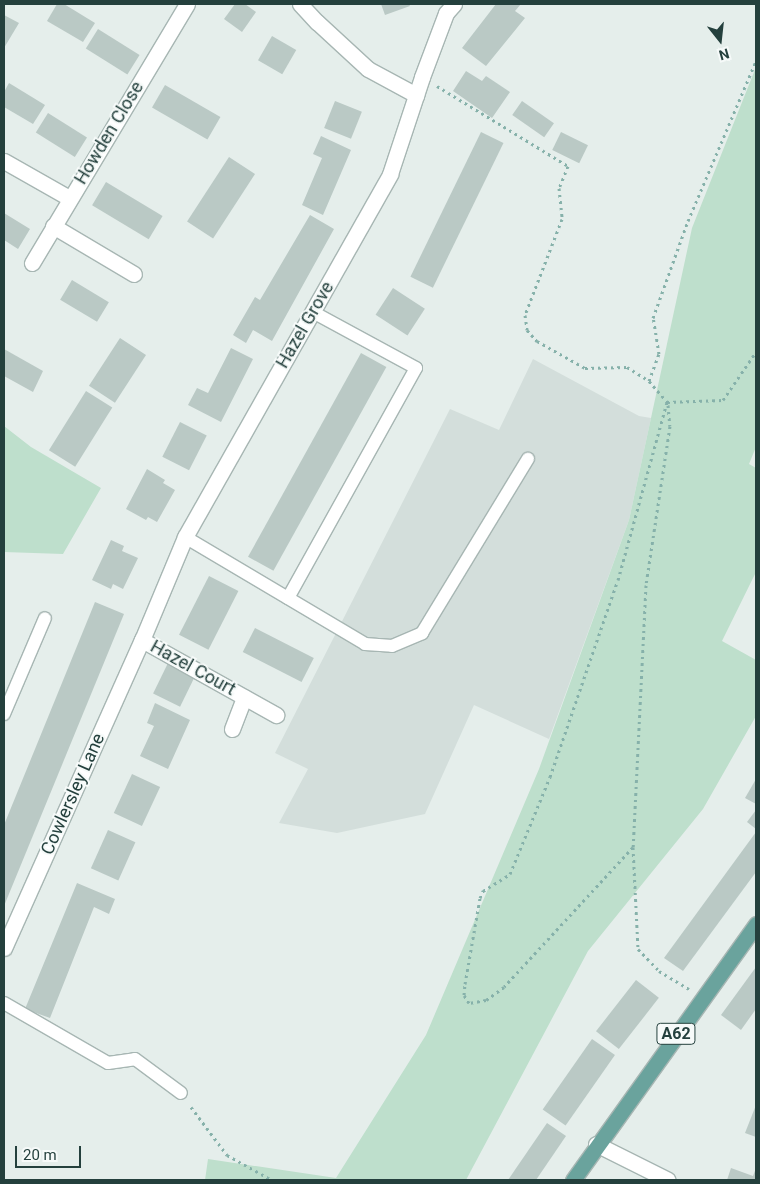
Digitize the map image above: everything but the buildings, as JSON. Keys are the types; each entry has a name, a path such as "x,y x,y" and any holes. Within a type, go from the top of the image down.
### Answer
{"main road":[{"name":"A62","path":"573,1180 596,1144 756,924"}],"street":[{"name":"Howden Close","path":"32,263 187,4"},
{"path":"300,4 368,69 416,95"},
{"name":"Hazel Grove","path":"142,640 185,537 390,174 422,77 446,13 454,4"},
{"path":"4,161 70,198"},
{"path":"53,226 134,274"},
{"name":"Hazel Court","path":"142,640 276,715"},
{"name":"Cowlersley Lane","path":"4,948 142,640"},
{"name":"Hazel Court","path":"232,730 244,697"},
{"path":"596,1144 668,1180"}],"lane":[{"path":"288,598 416,368 313,312"},
{"path":"185,537 365,644 392,646 422,633 528,459"},
{"path":"4,714 45,618"},
{"path":"4,1003 108,1063 135,1059 181,1093"}],"path":[{"path":"649,381 659,354 653,318 688,221 756,61"},
{"path":"422,77 568,166 559,188 562,219 525,315 527,330 537,341 585,368 627,367 649,381 667,402 670,426 646,585 633,848 638,949 659,971 702,997"},
{"path":"667,402 723,400 756,352"},
{"path":"633,848 504,986 486,1000 469,1003 464,995 465,984 480,898 484,891 510,874 550,777 618,580 667,402"},
{"path":"181,1093 201,1123 227,1156 272,1180"}],"shaded area":[{"path":"533,359 639,416 651,418 629,520 549,739 474,705 425,814 337,833 279,823 308,769 275,753 450,409 499,430"}],"green space":[{"path":"756,67 756,447 749,464 756,468 756,572 722,641 756,660 756,716 703,809 588,951 466,1180 205,1180 208,1159 336,1178 426,1035 539,769 629,520 692,228"},
{"path":"4,426 31,447 101,488 63,554 4,552"}]}
